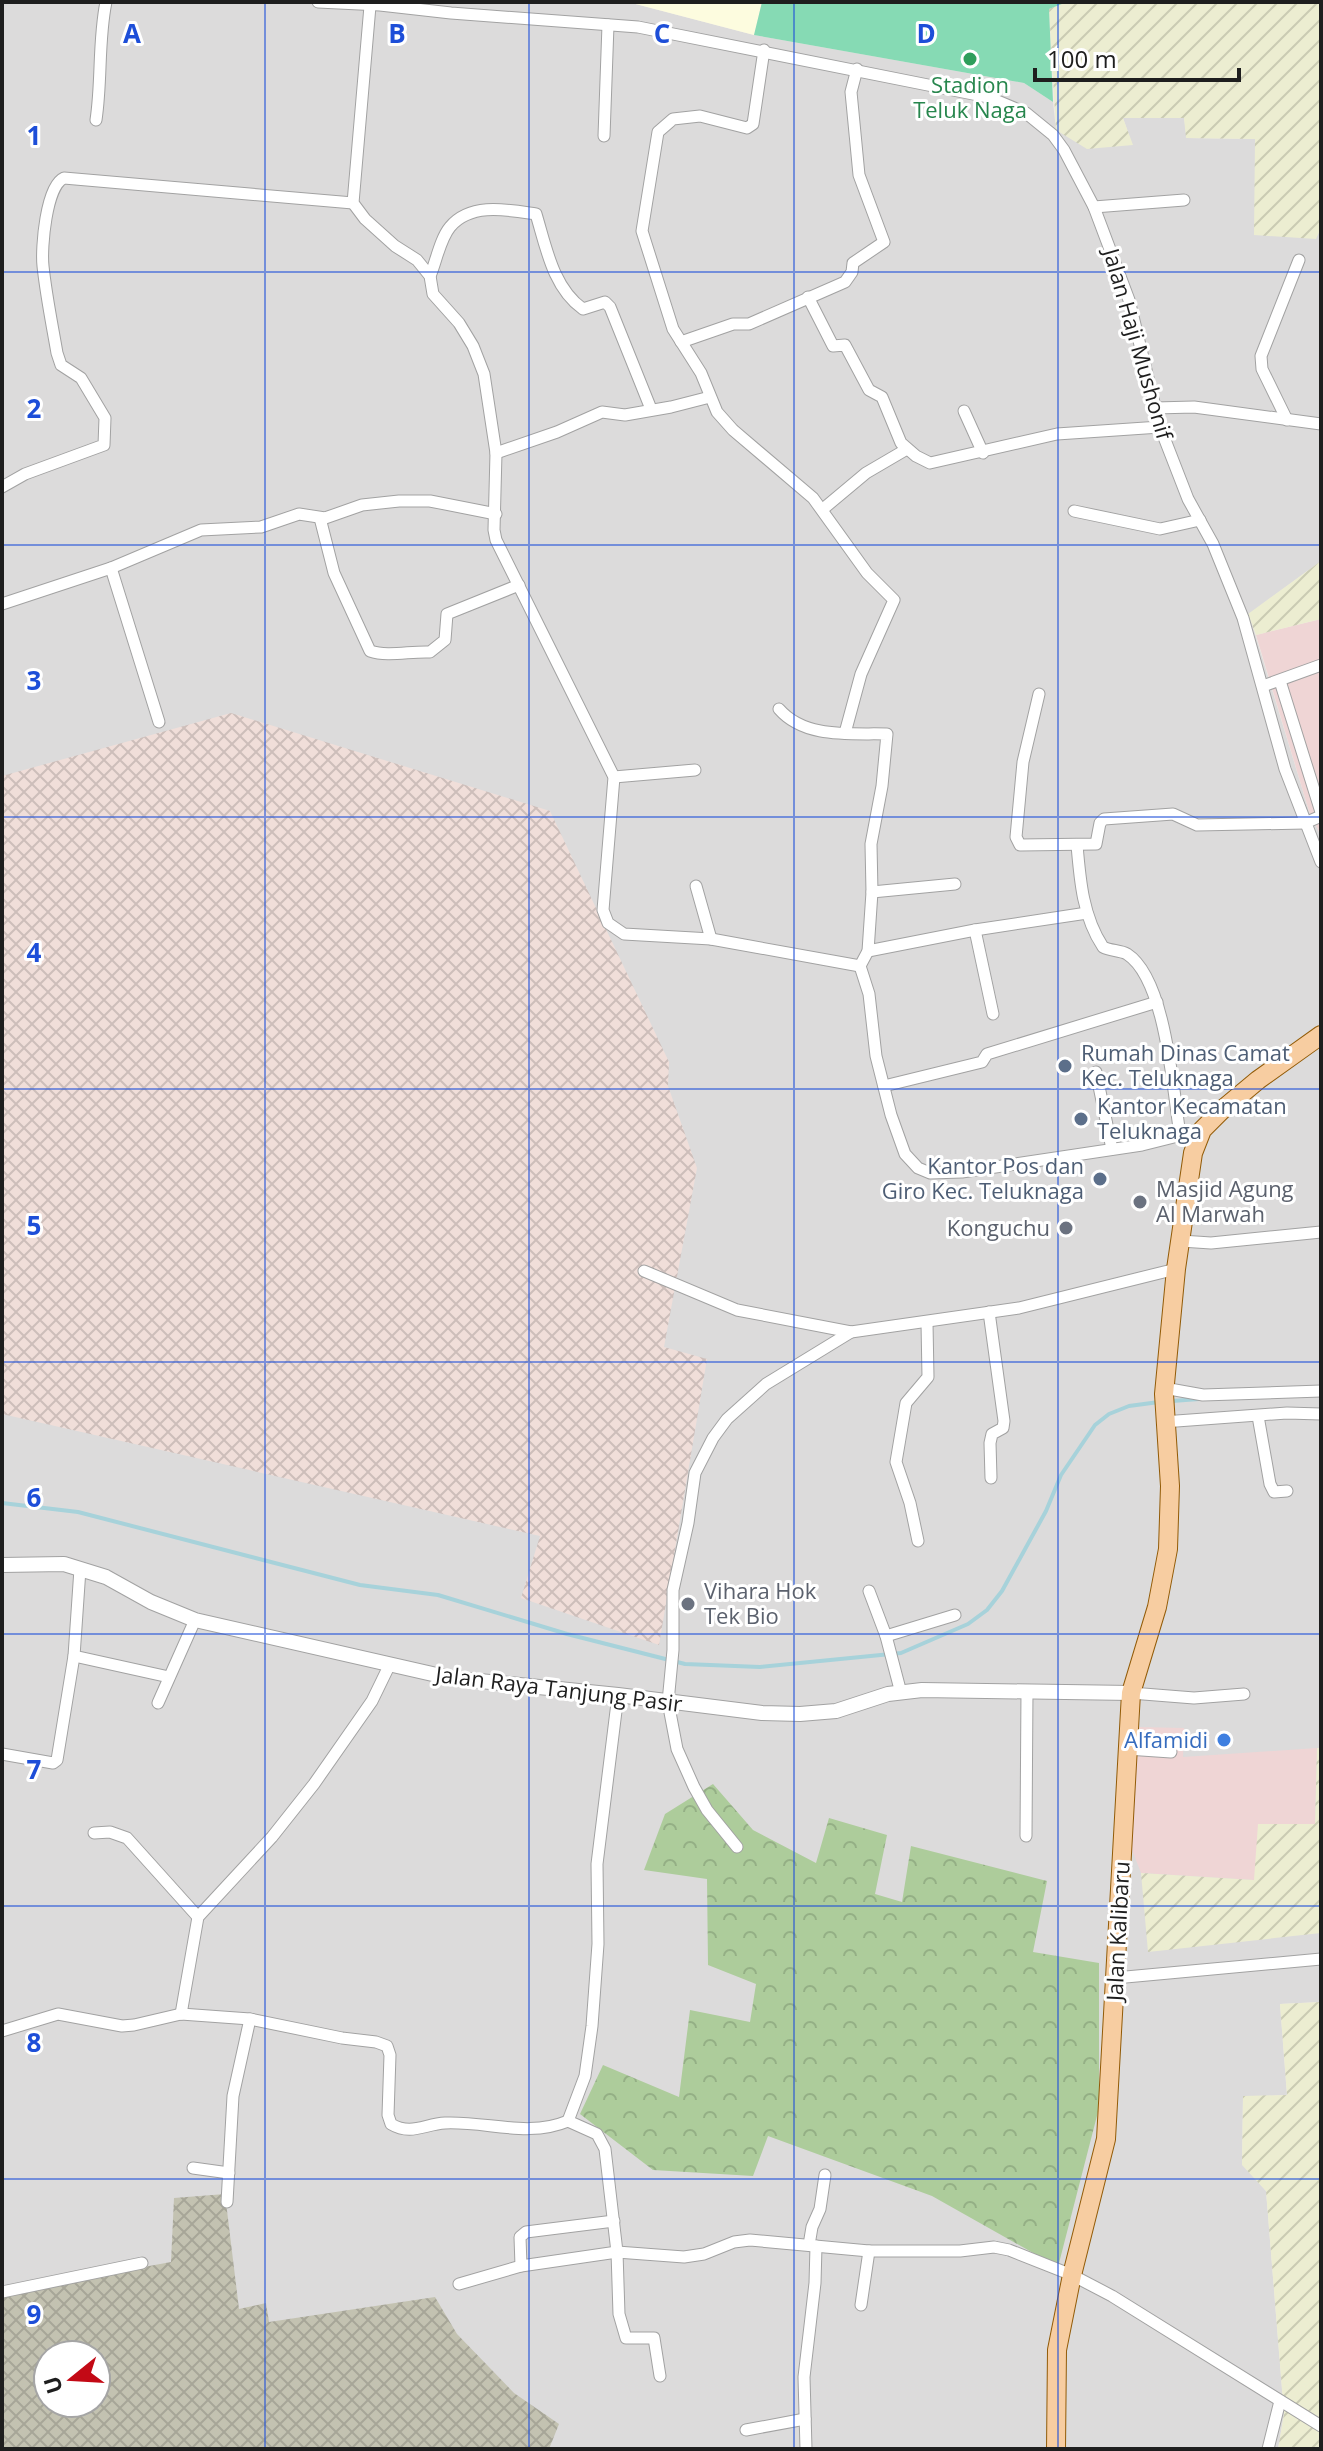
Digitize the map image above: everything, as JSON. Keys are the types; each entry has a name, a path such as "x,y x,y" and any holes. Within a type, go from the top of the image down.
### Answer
{"main road":[{"path":"1202,1130 1258,1080 1321,1035"},
{"name":"Jalan Kalibaru","path":"1056,2449 1057,2350 1106,2139 1131,1693 1157,1607 1168,1549 1170,1486 1164,1404 1176,1269 1193,1153 1202,1130"}],"street":[{"path":"96,120 101,85 100,29 106,2"},
{"name":"Jalan Haji Mushonif","path":"318,2 377,4 451,13 638,27 988,97 1026,113 1043,125 1064,150 1094,207 1129,300 1160,427 1243,618 1285,769 1321,862"},
{"path":"377,4 353,203 365,219 395,246 417,260 430,276 433,294 465,331 484,374 496,453 496,540 614,777 603,910 608,923 624,934 711,939 860,966"},
{"path":"604,136 608,25"},
{"path":"764,50 753,124 747,128 700,116 673,119 658,132 642,231 673,329 701,373 717,412 733,430 792,477 823,509 867,573 894,600 861,674 845,733"},
{"path":"681,342 733,324 749,324 845,282 852,272 853,263 884,242 859,175 851,92 857,69"},
{"path":"2,487 25,474 104,445 105,418 81,378 61,365 57,353 43,264 49,208 53,188 58,181 64,178 353,203"},
{"path":"1094,207 1184,200"},
{"path":"430,276 449,228 467,215 494,208 536,214 563,289 583,309 605,302 608,304 651,409"},
{"path":"1287,420 1262,369 1261,356 1299,260"},
{"path":"808,297 833,346 845,345 869,390 882,397 896,436 907,449 930,463 1057,434 1160,427"},
{"path":"496,453 557,432 602,412 625,415 710,397"},
{"path":"1155,408 1194,407 1321,424"},
{"path":"964,411 983,453"},
{"path":"823,509 866,473 907,449"},
{"path":"2,604 111,568 201,530 261,527 299,514 330,517 362,505 430,501 496,514"},
{"path":"1074,511 1160,529 1200,520"},
{"path":"320,518 334,573 370,651 380,654 430,652 445,640 447,614 519,585"},
{"path":"111,568 159,722"},
{"path":"1263,686 1321,665"},
{"path":"1039,694 1023,762 1016,839 1020,845 1077,845 1097,843 1100,823 1104,819 1173,814 1197,825 1305,823 1321,814 1280,681"},
{"path":"779,709 806,726 835,734 887,734 871,844 868,951 860,966 869,994 876,1056 891,1115 905,1154 918,1168 930,1173 962,1172 1142,1145 1202,1130"},
{"path":"614,777 695,770"},
{"path":"1077,845 1087,913 1103,947 1125,953 1139,966 1157,1002 1180,1135"},
{"path":"872,892 955,884"},
{"path":"696,886 711,939"},
{"path":"868,951 1087,913"},
{"path":"975,930 993,1014"},
{"path":"884,1086 982,1062 987,1054 1157,1002"},
{"path":"1096,1072 1112,1149"},
{"path":"1181,1241 1203,1244 1321,1232"},
{"path":"644,1271 737,1310 851,1332 1019,1308 1176,1269"},
{"path":"989,1312 1004,1421 1003,1428 992,1434 991,1478"},
{"path":"918,1541 910,1503 896,1462 906,1403 928,1377 927,1323"},
{"path":"737,1847 707,1810 694,1787 677,1749 668,1696 673,1650 673,1590 695,1473 727,1419 766,1384 851,1332"},
{"path":"1164,1404 1203,1395 1321,1391"},
{"path":"1164,1404 1258,1416 1321,1414"},
{"path":"1258,1416 1270,1484 1274,1492 1287,1491"},
{"name":"Jalan Raya Tanjung Pasir","path":"2,1565 64,1564 106,1577 151,1602 195,1620 450,1678 618,1695 668,1696 762,1713 800,1714 836,1711 922,1690 1131,1693"},
{"path":"2,1754 53,1763 57,1760 74,1656 80,1569"},
{"path":"869,1591 888,1641 901,1693"},
{"path":"888,1641 955,1615"},
{"path":"158,1703 195,1620"},
{"path":"74,1656 169,1677"},
{"path":"181,2014 198,1917 272,1837 314,1784 372,1701 390,1664"},
{"path":"1026,1836 1027,1691"},
{"path":"1131,1693 1194,1698 1244,1694"},
{"path":"568,2121 585,2076 590,2040 598,1944 597,1864 618,1695"},
{"path":"1127,1749 1171,1752"},
{"path":"94,1833 110,1832 127,1838 198,1917"},
{"path":"1115,1978 1321,1959"},
{"path":"2,2031 58,2014 122,2026 181,2014 250,2019 387,2046 390,2055 388,2115 391,2124 398,2128 414,2130 444,2122 539,2129 568,2121 597,2134 607,2160 622,2332 631,2339 654,2338 660,2376"},
{"path":"227,2202 233,2096 250,2019"},
{"path":"193,2168 229,2173"},
{"path":"806,2449 804,2377 815,2283 812,2227 820,2209 825,2175"},
{"path":"521,2266 522,2234 614,2221"},
{"path":"459,2284 521,2266 617,2252 684,2257 750,2240 869,2251 960,2251 994,2247 1072,2275 1321,2426"},
{"path":"861,2305 869,2251"},
{"path":"2,2292 142,2263"},
{"path":"1268,2449 1280,2401"},
{"path":"746,2430 805,2419"}],"shaded area":[{"path":"2,2 628,2 754,35 1024,83 1053,102 1056,130 1132,144 1123,118 1184,118 1187,138 1256,139 1315,239 1321,228 1321,561 1249,614 1309,811 1321,836 1321,2002 1280,2004 1287,2095 1243,2097 1242,2164 1266,2191 1284,2414 1278,2449 2,2449"},
{"path":"628,2 762,2 754,35"},
{"path":"1067,2 1321,2 1321,228 1316,239 1254,235 1255,139 1186,138 1184,118 1123,118 1133,145 1087,149 1056,130 1049,9"},
{"path":"1321,561 1321,619 1256,635 1248,614"},
{"path":"1321,619 1321,836 1309,811 1256,635"},
{"path":"231,713 550,811 669,1062 668,1086 697,1168 664,1347 707,1359 659,1645 521,1598 540,1536 2,1414 2,776"},
{"path":"1137,1727 1184,1728 1183,1757 1317,1748 1315,1824 1254,1880 1141,1873 1129,1842"},
{"path":"1317,1748 1321,1748 1321,1933 1148,1952 1141,1873 1254,1880 1258,1824 1315,1824"},
{"path":"1321,2002 1321,2445 1319,2449 1278,2449 1284,2414 1266,2191 1242,2165 1243,2096 1287,2095 1280,2004"},
{"path":"225,2194 239,2309 266,2303 269,2322 435,2297 457,2334 514,2393 559,2424 549,2449 2,2449 2,2293 171,2262 174,2198"}],"green space":[{"name":"Stadion Teluk Naga","path":"762,2 1067,2 1049,9 1053,102 1024,83 754,35"},
{"path":"713,1784 753,1830 816,1863 829,1818 887,1835 875,1894 902,1902 911,1846 1047,1881 1033,1952 1099,1963 1099,2108 1058,2267 932,2196 768,2136 753,2176 653,2170 580,2114 603,2065 679,2097 690,2010 750,2022 756,1984 708,1965 707,1879 644,1870 665,1814"}],"waterway":[{"path":"1172,1401 1199,1399"},
{"path":"2,1503 78,1512 360,1585 438,1595 567,1634 685,1664 760,1667 901,1653 968,1624 987,1610 1002,1591 1046,1511 1061,1475 1095,1425 1109,1414 1129,1406 1159,1402"}],"place":[{"name":"Stadion Teluk Naga","path":"970,59"},
{"name":"Rumah Dinas Camat Kec. Teluknaga","path":"1065,1066"},
{"name":"Kantor Kecamatan Teluknaga","path":"1081,1119"},
{"name":"Kantor Pos dan Giro Kec. Teluknaga","path":"1100,1179"},
{"name":"Masjid Agung Al Marwah","path":"1140,1202"},
{"name":"Konguchu","path":"1066,1228"},
{"name":"Vihara Hok Tek Bio","path":"688,1604"},
{"name":"Alfamidi","path":"1224,1740"}]}
